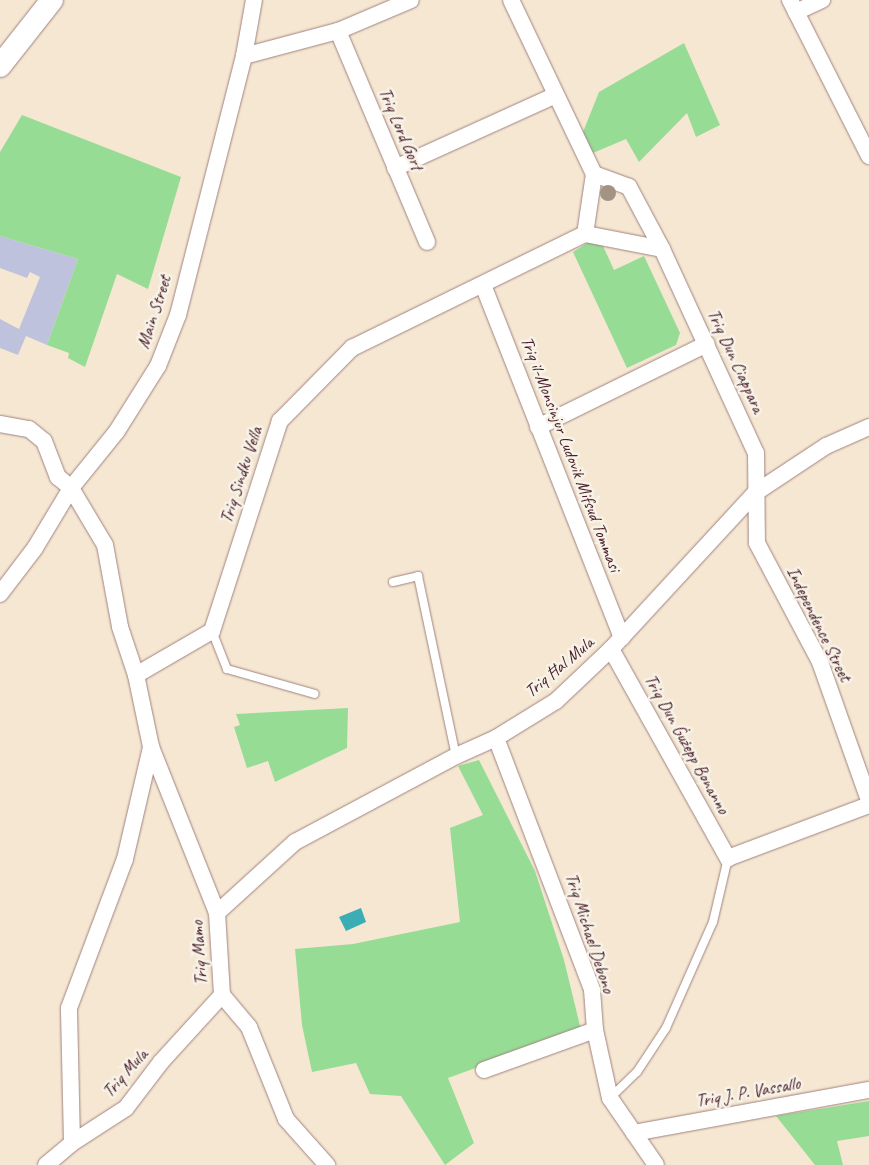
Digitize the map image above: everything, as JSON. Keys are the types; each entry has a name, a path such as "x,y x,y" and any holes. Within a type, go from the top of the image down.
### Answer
{"street":[{"path":"0,66 52,0"},
{"name":"Main Street","path":"0,594 35,548 70,488 117,430 158,366 178,315 244,56 254,0"},
{"path":"244,56 338,31 411,0"},
{"path":"511,0 554,96 594,174 585,234 662,249"},
{"path":"822,0 793,6 869,156"},
{"name":"Triq Lord Gort","path":"338,31 427,242"},
{"path":"395,168 554,96"},
{"name":"Triq Dun Ciappara","path":"594,174 629,187 662,249 756,453 755,493"},
{"name":"Triq Sindku Vella","path":"212,631 280,421 352,348 585,234"},
{"name":"Triq il-Monsinjur Ludovik Mifsud Tommasi","path":"483,285 538,427 616,644"},
{"path":"538,427 707,344"},
{"name":"Triq Mamo","path":"0,424 29,429 44,441 58,477 70,488 105,545 120,627 136,675 151,747 217,913 222,995 249,1027 286,1119 327,1165"},
{"name":"Triq Ħal Mula","path":"217,913 296,842 456,756 496,738 556,701 616,644 755,493 826,446 869,427"},
{"name":"Independence Street","path":"755,493 757,543 820,662 869,800"},
{"path":"136,675 212,631"},
{"name":"Triq Dun Ġużepp Bonanno","path":"616,644 728,858"},
{"name":"Triq Michael Debono","path":"496,738 592,990 595,1030 610,1098 656,1165"},
{"name":"Triq Mamo","path":"72,1143 69,1008 124,859 151,747"},
{"path":"728,858 869,805"},
{"name":"Triq Mula","path":"46,1165 72,1143 126,1108 161,1062 222,995"},
{"path":"484,1070 595,1030"},
{"name":"Triq J. P. Vassallo","path":"634,1133 869,1090"}],"lane":[{"path":"393,582 418,576 456,756"},
{"path":"212,631 227,669 315,694"},
{"path":"610,1098 637,1072 666,1028 713,922 728,858"}],"shaded area":[{"path":"0,236 78,259 47,345 26,336 18,355 0,348 0,319 19,329 40,277 30,272 27,278 0,268"}],"green space":[{"path":"684,43 720,125 696,137 687,113 639,162 626,139 593,153 583,132 599,92"},
{"path":"22,115 181,177 148,289 117,274 85,367 68,358 69,353 47,345 78,259 0,236 0,152"},
{"path":"589,242 603,246 614,270 644,256 680,333 676,345 627,368 573,252"},
{"path":"348,708 347,748 275,782 268,761 247,768 234,727 240,725 236,714"},
{"path":"479,760 535,871 564,960 581,1030 448,1078 474,1143 445,1165 401,1096 370,1094 356,1063 312,1072 302,1025 295,949 353,944 460,922 450,828 483,815 458,766"},
{"path":"869,1101 869,1136 837,1141 843,1165 815,1165 776,1116"}],"water":[{"path":"361,908 366,922 346,931 339,917"}]}
